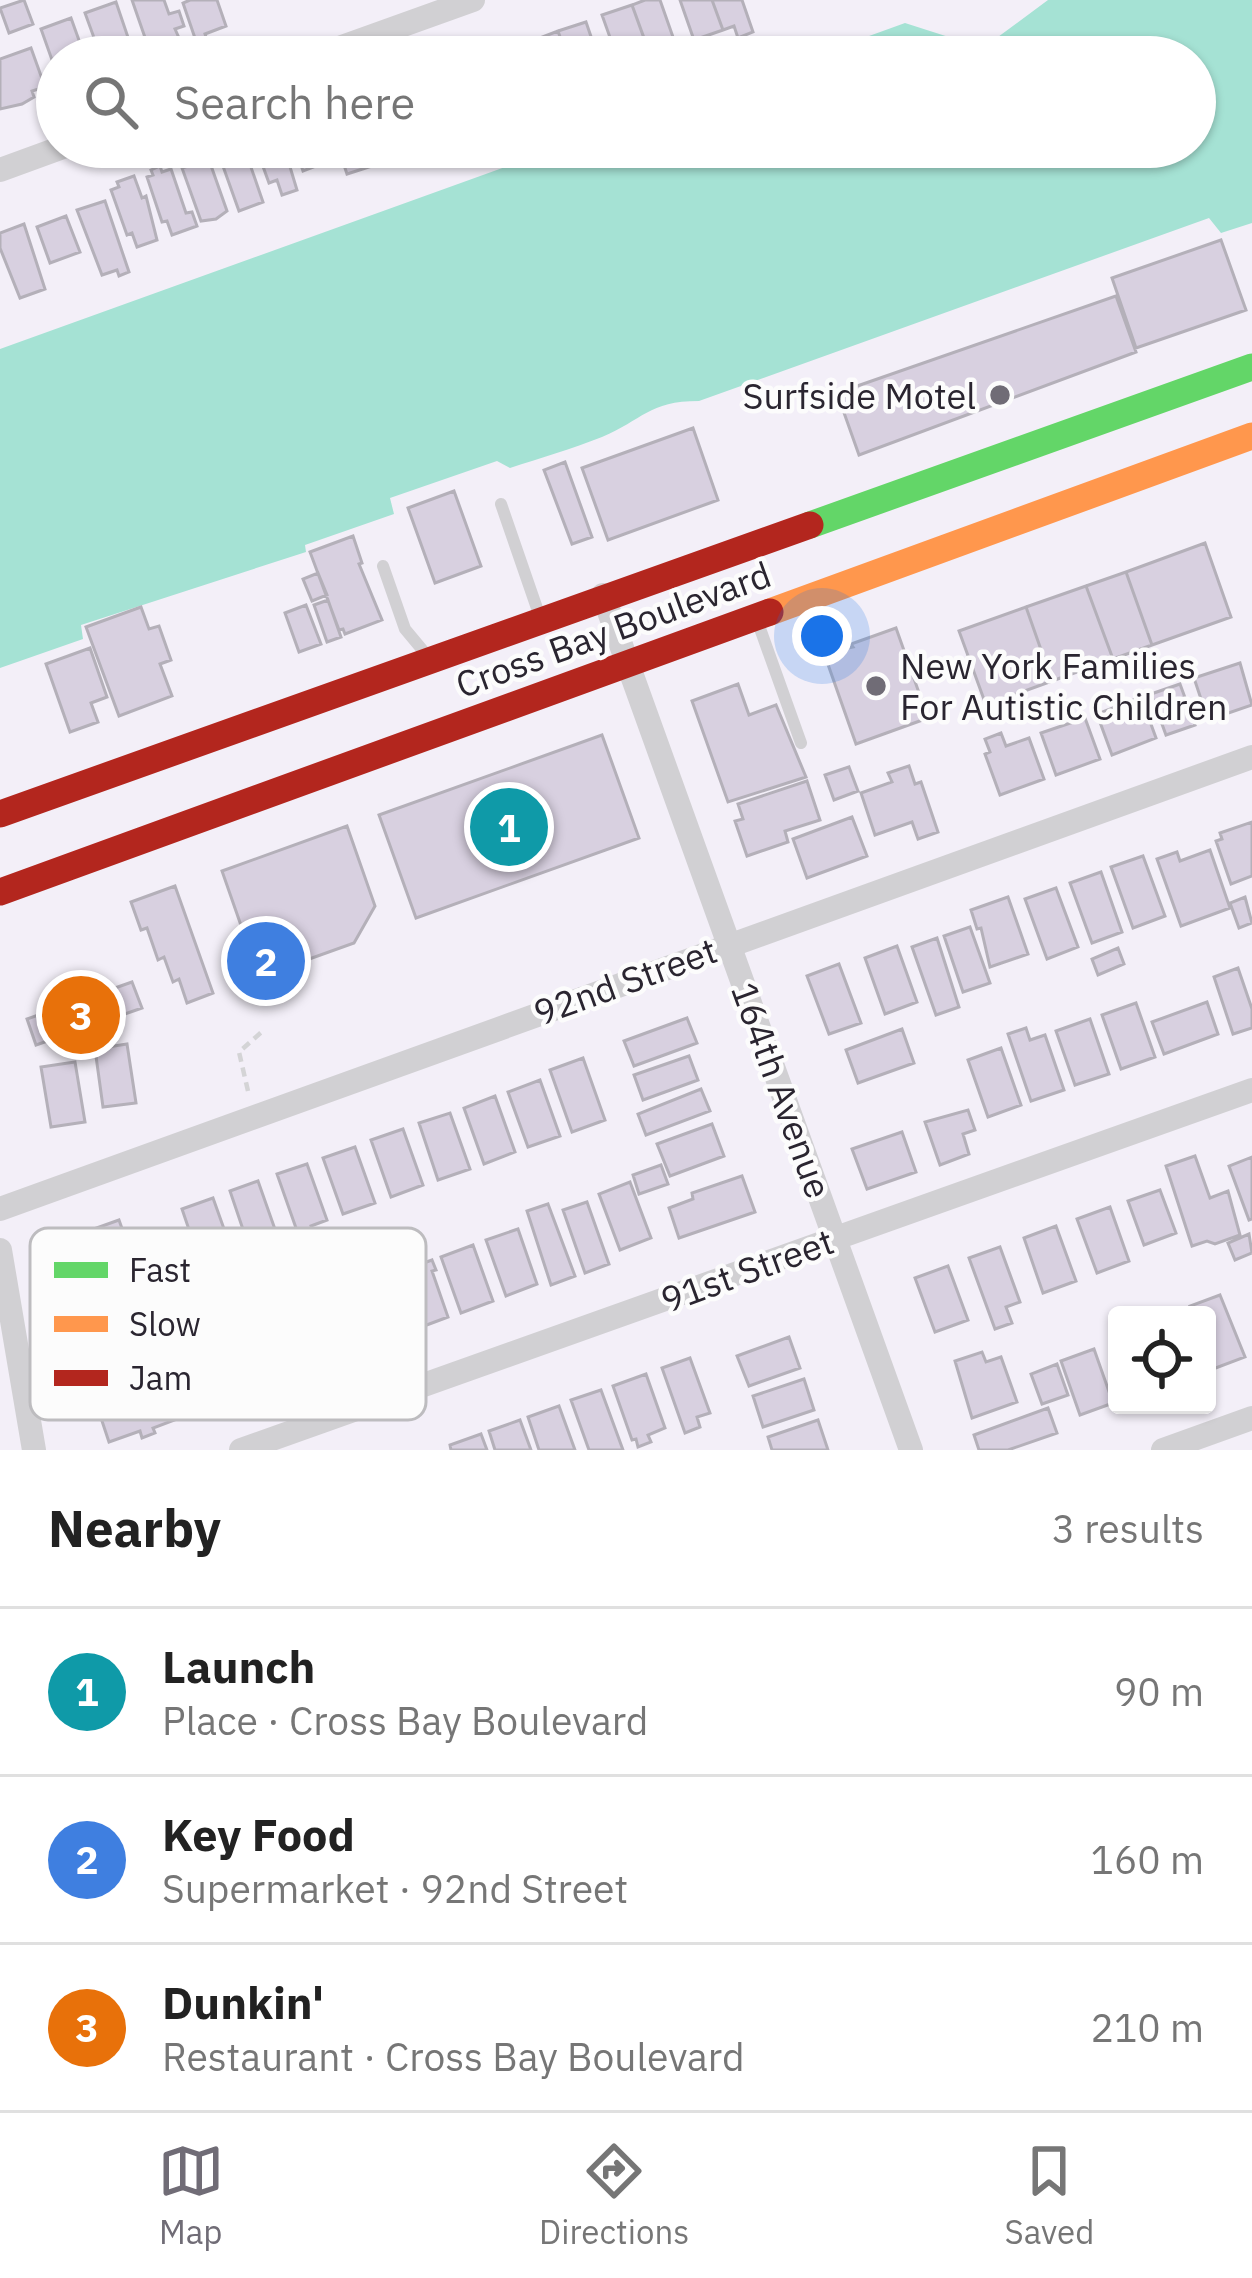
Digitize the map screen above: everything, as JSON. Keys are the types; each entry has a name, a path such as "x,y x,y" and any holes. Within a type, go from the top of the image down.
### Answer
{"main road":[{"name":"Cross Bay Boulevard","path":"0,814 1252,367"},
{"name":"Cross Bay Boulevard","path":"0,892 1252,436"}],"street":[{"path":"391,0 401,26"},
{"path":"373,36 473,0"},
{"path":"0,170 36,157"},
{"name":"164th Avenue","path":"603,596 911,1450"},
{"name":"92nd Street","path":"0,1209 1252,757"},
{"name":"91st Street","path":"426,1384 1252,1090"},
{"path":"0,1250 34,1450"},
{"path":"1163,1450 1252,1418"},
{"name":"91st Street","path":"241,1450 325,1420"}],"lane":[{"path":"501,504 541,618"},
{"path":"383,566 405,629 429,658"},
{"path":"755,615 801,743"}],"path":[{"path":"248,1090 239,1052 265,1029"}],"shaded area":[{"path":"1048,0 1252,0 1252,223 1221,233 1209,218 699,401 668,404 579,446 510,468 497,461 390,498 394,514 305,545 306,552 81,625 83,639 0,668 0,349 503,168 1216,168 1216,36 999,36"},
{"path":"905,23 946,36 869,36"}],"building":[{"path":"24,0 33,24 9,33 0,8"},
{"path":"132,0 164,0 169,14 179,11 184,26 175,29 178,36 144,36"},
{"path":"217,0 226,26 194,36 183,3"},
{"path":"660,0 673,36 643,36 632,5"},
{"path":"680,0 712,0 723,30 693,36"},
{"path":"712,0 742,0 753,32 737,36 734,26 723,30"},
{"path":"116,2 128,36 93,36 85,13"},
{"path":"632,5 643,36 610,36 602,15"},
{"path":"71,18 77,36 43,36 41,29"},
{"path":"586,22 591,36 560,36 558,31"},
{"path":"31,48 36,62 34,97 0,109 0,59"},
{"path":"182,168 212,168 227,211 201,221"},
{"path":"224,168 251,168 263,202 239,211"},
{"path":"264,168 290,168 297,190 282,195 277,180 269,183"},
{"path":"171,169 186,213 192,212 197,226 172,235 167,221 162,222 147,177 153,175 151,170"},
{"path":"134,176 142,198 146,196 157,240 137,247 132,233 127,235 111,190 119,187 117,182"},
{"path":"105,201 129,272 119,276 117,270 102,275 77,210"},
{"path":"66,216 80,252 50,263 37,227"},
{"path":"24,224 45,289 20,298 0,248 0,233"},
{"path":"1221,240 1246,310 1136,348 1112,278"},
{"path":"1116,296 1136,352 859,455 837,393"},
{"path":"693,428 718,500 608,540 582,468"},
{"path":"565,462 592,537 572,544 544,470"},
{"path":"454,491 481,566 435,583 408,508"},
{"path":"353,536 382,620 345,634 339,630 310,552"},
{"path":"1205,543 1231,617 1152,645 1126,572"},
{"path":"1126,572 1152,645 1113,659 1086,586"},
{"path":"318,573 327,595 312,601 303,579"},
{"path":"1086,586 1113,659 1052,681 1026,607"},
{"path":"328,600 341,637 327,642 314,605"},
{"path":"306,605 321,644 299,652 285,613"},
{"path":"141,607 149,629 159,626 171,660 160,664 172,696 119,716 86,627"},
{"path":"1026,607 1052,681 986,705 959,631"},
{"name":"New York Families For Autistic Children","path":"896,628 928,718 856,744 824,653 853,647 851,644"},
{"path":"90,648 107,697 91,703 98,722 70,732 46,664"},
{"path":"1240,663 1252,705 1208,720 1194,678"},
{"path":"738,684 749,715 776,705 806,777 728,802 692,701"},
{"path":"1180,684 1195,725 1166,735 1151,694"},
{"path":"1141,697 1156,738 1112,755 1097,714"},
{"path":"1085,718 1100,759 1056,775 1041,733"},
{"path":"1001,733 1006,746 1029,738 1044,779 1000,795 985,754 990,752 985,739"},
{"path":"602,735 639,838 416,918 379,815"},
{"path":"909,766 915,784 921,782 938,832 918,839 912,822 875,835 861,793 892,782 888,773"},
{"path":"849,767 858,791 834,800 825,775"},
{"path":"807,781 820,820 785,831 788,842 747,856 735,821 743,819 738,804"},
{"path":"852,817 867,856 807,878 793,839"},
{"path":"1252,822 1252,876 1231,884 1216,841 1222,839 1220,833"},
{"path":"347,826 375,906 354,943 259,977 222,871"},
{"path":"1210,850 1230,908 1181,926 1157,859 1177,852 1180,861"},
{"path":"1143,856 1165,916 1133,928 1111,867"},
{"path":"1101,872 1122,932 1092,943 1070,883"},
{"path":"175,886 213,993 187,1003 179,979 173,982 164,957 158,960 147,928 141,930 131,902"},
{"path":"1056,888 1078,947 1047,959 1025,899"},
{"path":"1008,897 1028,954 990,967 981,928 977,929 971,910"},
{"path":"1245,897 1252,923 1239,928 1230,903"},
{"path":"970,927 990,983 963,992 944,936"},
{"path":"937,938 959,1007 936,1015 912,947"},
{"path":"897,946 917,1002 885,1014 865,958"},
{"path":"1118,948 1124,964 1098,975 1092,959"},
{"path":"839,964 861,1023 829,1034 807,976"},
{"path":"1238,968 1252,1009 1252,1028 1233,1034 1214,977"},
{"path":"132,982 142,1008 36,1045 27,1019"},
{"path":"1207,1002 1218,1034 1164,1054 1152,1022"},
{"path":"1136,1003 1155,1057 1121,1069 1102,1015"},
{"path":"687,1018 697,1043 634,1066 624,1041"},
{"path":"1090,1019 1109,1074 1075,1085 1056,1031"},
{"path":"1026,1028 1030,1040 1045,1035 1064,1090 1031,1101 1008,1034"},
{"path":"902,1029 914,1063 858,1083 846,1050"},
{"path":"127,1044 136,1103 103,1107 95,1049"},
{"path":"1001,1048 1021,1105 988,1117 968,1060"},
{"path":"689,1056 698,1080 643,1100 634,1075"},
{"path":"583,1058 605,1120 572,1132 550,1070"},
{"path":"75,1062 85,1122 51,1127 41,1067"},
{"path":"540,1080 560,1136 528,1147 508,1092"},
{"path":"701,1089 710,1111 646,1135 638,1114"},
{"path":"495,1096 515,1152 484,1164 464,1108"},
{"path":"968,1110 975,1130 963,1134 969,1154 940,1165 925,1122"},
{"path":"450,1113 470,1169 438,1180 419,1123"},
{"path":"712,1124 724,1156 670,1176 657,1144"},
{"path":"403,1129 423,1185 391,1197 371,1140"},
{"path":"902,1132 916,1172 867,1189 852,1149"},
{"path":"355,1147 375,1203 343,1214 323,1158"},
{"path":"1195,1156 1210,1198 1228,1191 1240,1235 1192,1246 1166,1166"},
{"path":"1252,1157 1252,1219 1249,1220 1229,1166"},
{"path":"307,1164 327,1220 312,1228 296,1228 277,1174"},
{"path":"661,1165 668,1184 639,1194 633,1175"},
{"path":"742,1176 755,1212 679,1238 669,1208 693,1199 692,1193"},
{"path":"258,1181 275,1228 243,1228 230,1191"},
{"path":"630,1182 651,1238 620,1250 599,1194"},
{"path":"1160,1190 1176,1233 1144,1245 1128,1201"},
{"path":"213,1198 224,1228 188,1228 182,1209"},
{"path":"587,1202 609,1264 585,1273 563,1210"},
{"path":"548,1204 575,1276 551,1285 527,1211"},
{"path":"1110,1207 1129,1261 1097,1273 1077,1219"},
{"path":"119,1220 122,1228 97,1228"},
{"path":"1056,1226 1076,1281 1043,1293 1024,1238"},
{"path":"518,1229 537,1284 506,1296 486,1240"},
{"path":"1249,1234 1252,1253 1235,1260 1228,1243"},
{"path":"473,1245 493,1301 461,1313 441,1257"},
{"path":"1000,1247 1020,1302 1006,1307 1012,1323 995,1329 969,1258"},
{"path":"432,1260 448,1317 426,1325 426,1262"},
{"path":"948,1266 968,1320 935,1332 915,1278"},
{"path":"1220,1295 1245,1357 1216,1368 1216,1306 1190,1306"},
{"path":"789,1337 800,1368 749,1386 737,1356"},
{"path":"1094,1349 1108,1389 1108,1405 1080,1415 1061,1361"},
{"path":"982,1352 986,1362 1001,1357 1017,1402 972,1418 955,1361"},
{"path":"690,1358 710,1413 697,1417 700,1427 685,1433 662,1368"},
{"path":"1057,1364 1068,1395 1042,1404 1031,1374"},
{"path":"646,1374 665,1428 648,1435 651,1442 638,1447 613,1386"},
{"path":"804,1379 814,1410 763,1427 753,1396"},
{"path":"601,1390 623,1450 589,1450 571,1400"},
{"path":"559,1406 575,1450 539,1450 528,1417"},
{"path":"1048,1408 1057,1433 1008,1450 979,1450 974,1435"},
{"path":"102,1420 174,1420 142,1438 140,1431 109,1442"},
{"path":"520,1420 531,1450 495,1450 489,1431"},
{"path":"818,1420 828,1450 772,1450 768,1437"},
{"path":"481,1434 487,1450 451,1450 450,1445"}],"traffic: fast":[{"path":"810,525 1252,367"}],"traffic: slow":[{"path":"770,612 1252,436"}],"traffic: jam":[{"path":"0,814 810,525"},
{"path":"0,892 770,612"}],"place":[{"name":"Surfside Motel","path":"1000,395"},
{"name":"New York Families For Autistic Children","path":"876,686"},
{"name":"Launch","path":"509,827"},
{"name":"Key Food","path":"266,961"},
{"name":"Dunkin'","path":"81,1015"}]}
